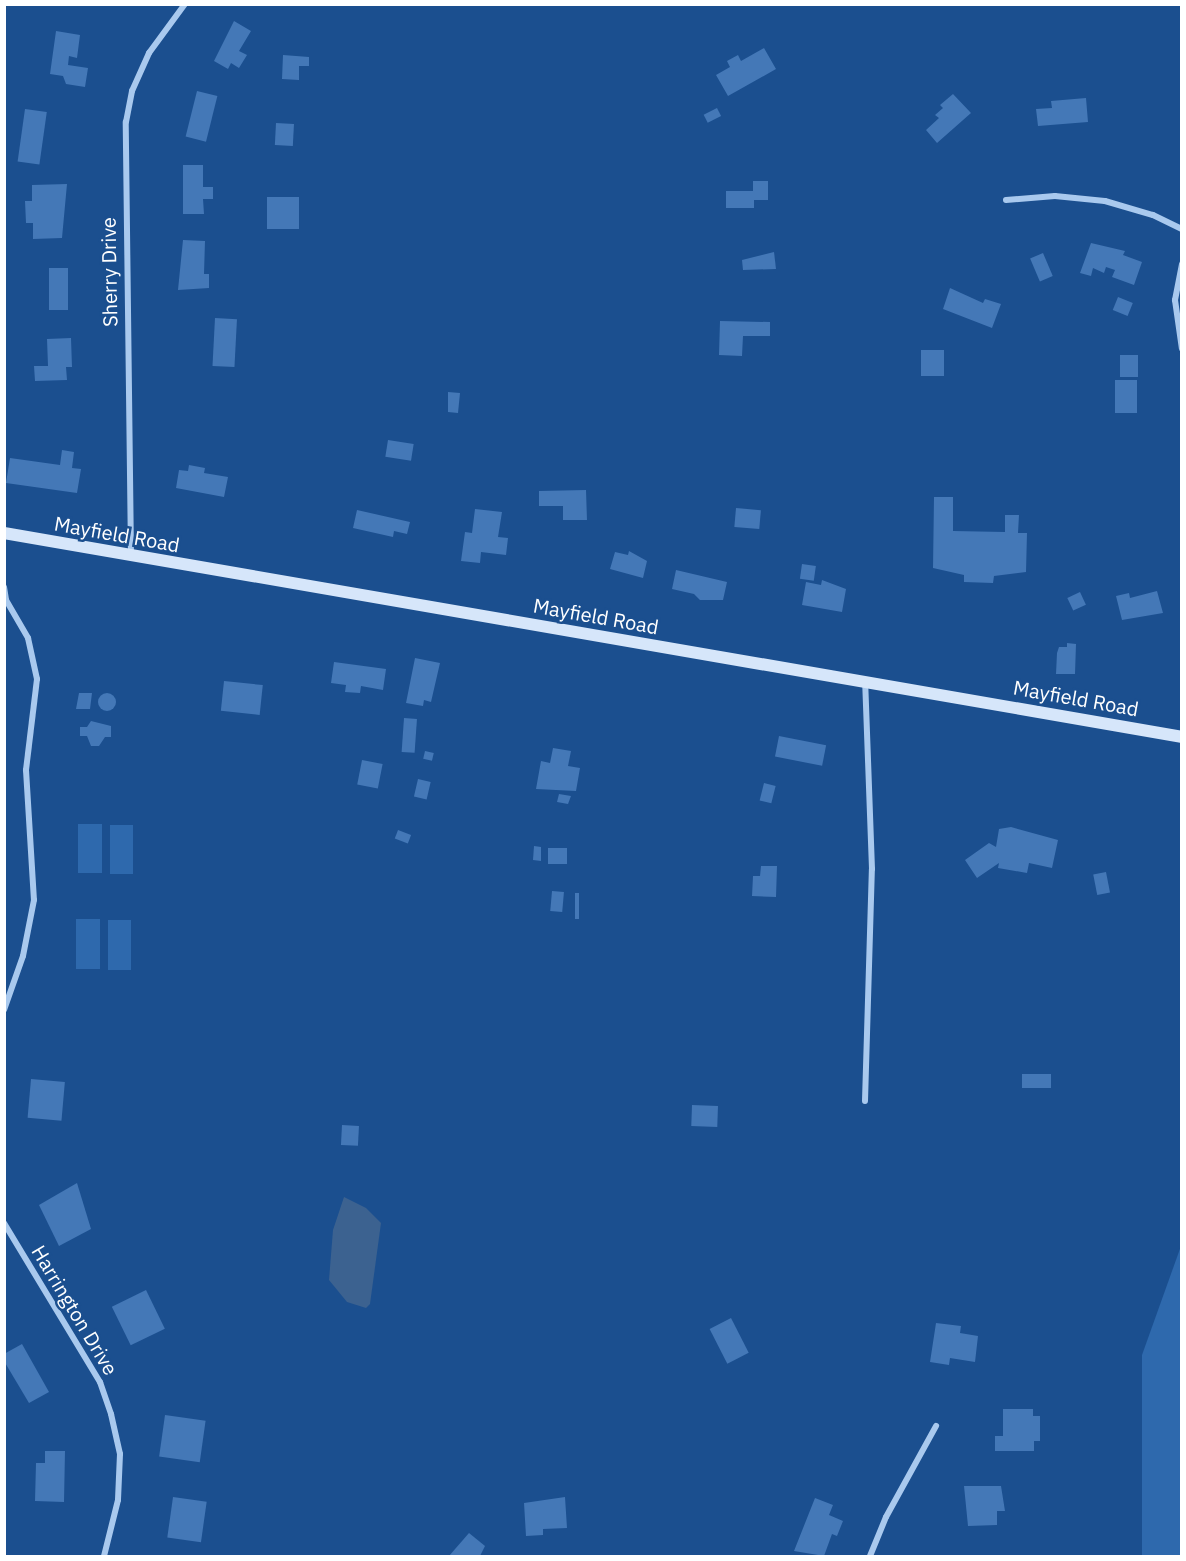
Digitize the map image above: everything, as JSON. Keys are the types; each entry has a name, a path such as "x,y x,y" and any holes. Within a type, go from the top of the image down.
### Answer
{"street":[{"name":"Sherry Drive","path":"131,556 126,122 132,91 149,53 185,4"},
{"path":"1006,200 1055,196 1105,201 1153,215 1182,230"},
{"path":"1182,264 1175,300 1182,350"},
{"name":"Mayfield Road","path":"4,533 1182,736"},
{"path":"4,587 6,600 28,638 37,679 26,770 34,900 23,956 4,1010"},
{"path":"865,681 872,869 865,1101"},
{"name":"Harrington Drive","path":"4,1223 100,1382 111,1414 120,1454 118,1500 104,1557"},
{"path":"870,1557 886,1517 936,1426"}],"shaded area":[{"path":"78,824 102,824 102,873 78,873"},
{"path":"110,825 133,825 133,874 110,874"},
{"path":"76,919 100,919 100,969 76,969"},
{"path":"108,920 131,920 131,970 108,970"},
{"path":"344,1197 366,1208 381,1223 370,1304 366,1308 347,1302 329,1280 333,1230"},
{"path":"1181,1246 1181,1556 1142,1556 1142,1355"}],"building":[{"path":"234,21 251,31 239,51 247,55 239,68 231,63 228,69 214,61"},
{"path":"56,31 80,35 77,58 69,56 68,65 88,68 85,87 66,84 63,76 50,74"},
{"path":"764,48 776,69 728,96 716,75 730,67 727,61 738,55 741,61"},
{"path":"283,55 309,57 309,66 299,66 299,80 282,79"},
{"path":"197,91 217,96 206,142 186,137"},
{"path":"953,94 971,113 937,143 926,130 939,118 935,115 943,108 940,105"},
{"path":"1086,98 1088,122 1038,126 1036,109 1052,108 1051,101"},
{"path":"717,108 721,116 708,123 704,115"},
{"path":"25,109 47,112 39,165 18,161"},
{"path":"276,123 294,124 293,146 275,145"},
{"path":"183,165 203,165 203,187 213,187 213,199 203,199 204,214 183,214"},
{"path":"753,181 768,181 768,200 754,200 754,208 726,208 726,191 753,191"},
{"path":"67,184 62,238 33,239 33,223 26,223 25,201 32,201 32,185"},
{"path":"267,197 299,197 299,229 267,229"},
{"path":"183,240 205,241 204,274 209,274 209,288 178,290"},
{"path":"1091,243 1125,251 1123,255 1142,262 1134,285 1112,277 1115,270 1106,267 1104,273 1093,268 1091,276 1080,273"},
{"path":"774,252 776,269 743,270 742,260"},
{"path":"1043,253 1053,276 1040,281 1030,258"},
{"path":"49,268 68,268 68,310 49,310"},
{"path":"950,288 983,303 985,299 1001,304 992,328 943,309"},
{"path":"1118,297 1133,303 1128,316 1113,310"},
{"path":"215,318 237,319 234,367 212,366"},
{"path":"720,321 770,322 770,336 743,336 742,356 719,355"},
{"path":"71,338 72,367 66,367 67,380 35,381 34,366 48,366 47,339"},
{"path":"921,350 944,350 944,376 921,376"},
{"path":"1120,355 1138,355 1138,377 1120,377"},
{"path":"1115,380 1137,380 1137,413 1115,413"},
{"path":"448,392 460,393 458,413 448,412"},
{"path":"388,440 414,444 411,461 385,457"},
{"path":"62,450 74,452 72,468 81,469 77,493 6,483 10,458 60,465"},
{"path":"189,465 205,468 204,473 228,477 224,497 176,488 179,470 188,471"},
{"path":"586,490 587,520 563,520 563,506 539,506 539,491"},
{"path":"934,497 953,497 953,531 1005,532 1005,515 1019,515 1018,533 1027,533 1026,572 994,576 993,583 964,582 964,575 933,568"},
{"path":"736,508 761,510 759,529 734,527"},
{"path":"475,509 502,512 498,537 508,538 506,555 481,552 480,563 461,561 465,532 472,533"},
{"path":"357,510 410,522 407,534 394,531 393,537 353,528"},
{"path":"629,551 647,561 643,578 610,569 615,552 628,555"},
{"path":"802,564 816,566 814,581 800,579"},
{"path":"676,570 727,582 723,600 700,600 694,594 672,589"},
{"path":"822,580 846,589 842,612 802,605 806,582 821,585"},
{"path":"1157,591 1163,613 1122,620 1116,596 1129,593 1130,598"},
{"path":"1080,592 1086,605 1073,611 1067,598"},
{"path":"1067,643 1076,644 1075,674 1056,674 1059,647 1067,647"},
{"path":"415,658 440,663 431,702 424,700 423,706 406,703"},
{"path":"334,662 386,669 383,690 361,686 360,693 345,692 346,685 331,683"},
{"path":"224,681 263,685 260,715 221,711"},
{"path":"79,693 92,693 90,709 76,709"},
{"path":"107,693 113,696 116,702 113,708 107,711 101,708 98,702 101,696"},
{"path":"404,718 417,719 415,753 402,752"},
{"path":"91,721 111,726 111,737 105,737 99,746 91,746 87,736 80,736 80,727 87,727"},
{"path":"779,736 826,745 822,766 775,757"},
{"path":"553,748 571,751 568,766 580,768 576,791 536,789 541,761 550,763"},
{"path":"425,751 434,753 432,761 423,759"},
{"path":"362,760 383,764 378,789 357,785"},
{"path":"418,779 431,782 427,799 414,797"},
{"path":"764,783 776,786 771,803 760,800"},
{"path":"559,794 571,796 568,804 557,802"},
{"path":"1011,827 1058,840 1052,868 1029,863 1027,873 998,868 999,863 977,878 965,860 989,843 996,847 999,829"},
{"path":"398,830 411,835 408,843 395,838"},
{"path":"534,846 541,847 541,861 533,860"},
{"path":"548,848 567,848 567,864 548,864"},
{"path":"761,866 777,866 776,897 752,896 753,876 760,876"},
{"path":"1106,872 1110,893 1097,895 1093,874"},
{"path":"552,891 564,892 562,912 550,911"},
{"path":"575,893 579,893 579,919 575,919"},
{"path":"1022,1074 1051,1074 1051,1088 1022,1088"},
{"path":"31,1079 65,1082 61,1121 28,1118"},
{"path":"692,1105 718,1106 717,1127 691,1126"},
{"path":"342,1125 359,1126 358,1146 341,1145"},
{"path":"77,1183 91,1229 59,1246 39,1205"},
{"path":"146,1290 165,1329 131,1345 112,1307"},
{"path":"731,1318 749,1353 727,1364 710,1329"},
{"path":"936,1323 961,1326 960,1333 978,1336 975,1362 950,1358 949,1365 930,1362"},
{"path":"22,1344 49,1392 29,1403 4,1361 4,1354"},
{"path":"1003,1409 1033,1409 1033,1416 1040,1416 1040,1441 1034,1441 1034,1451 995,1451 995,1436 1003,1436"},
{"path":"165,1415 206,1421 200,1462 159,1457"},
{"path":"45,1451 65,1451 64,1502 35,1501 36,1463 45,1463"},
{"path":"964,1486 1001,1486 1005,1511 997,1511 997,1525 968,1526"},
{"path":"173,1497 207,1502 201,1542 167,1538"},
{"path":"565,1497 567,1528 543,1529 543,1535 526,1536 524,1503"},
{"path":"815,1498 833,1505 829,1515 843,1521 837,1536 832,1534 824,1556 794,1551"},
{"path":"469,1533 485,1546 480,1556 449,1556"}]}
